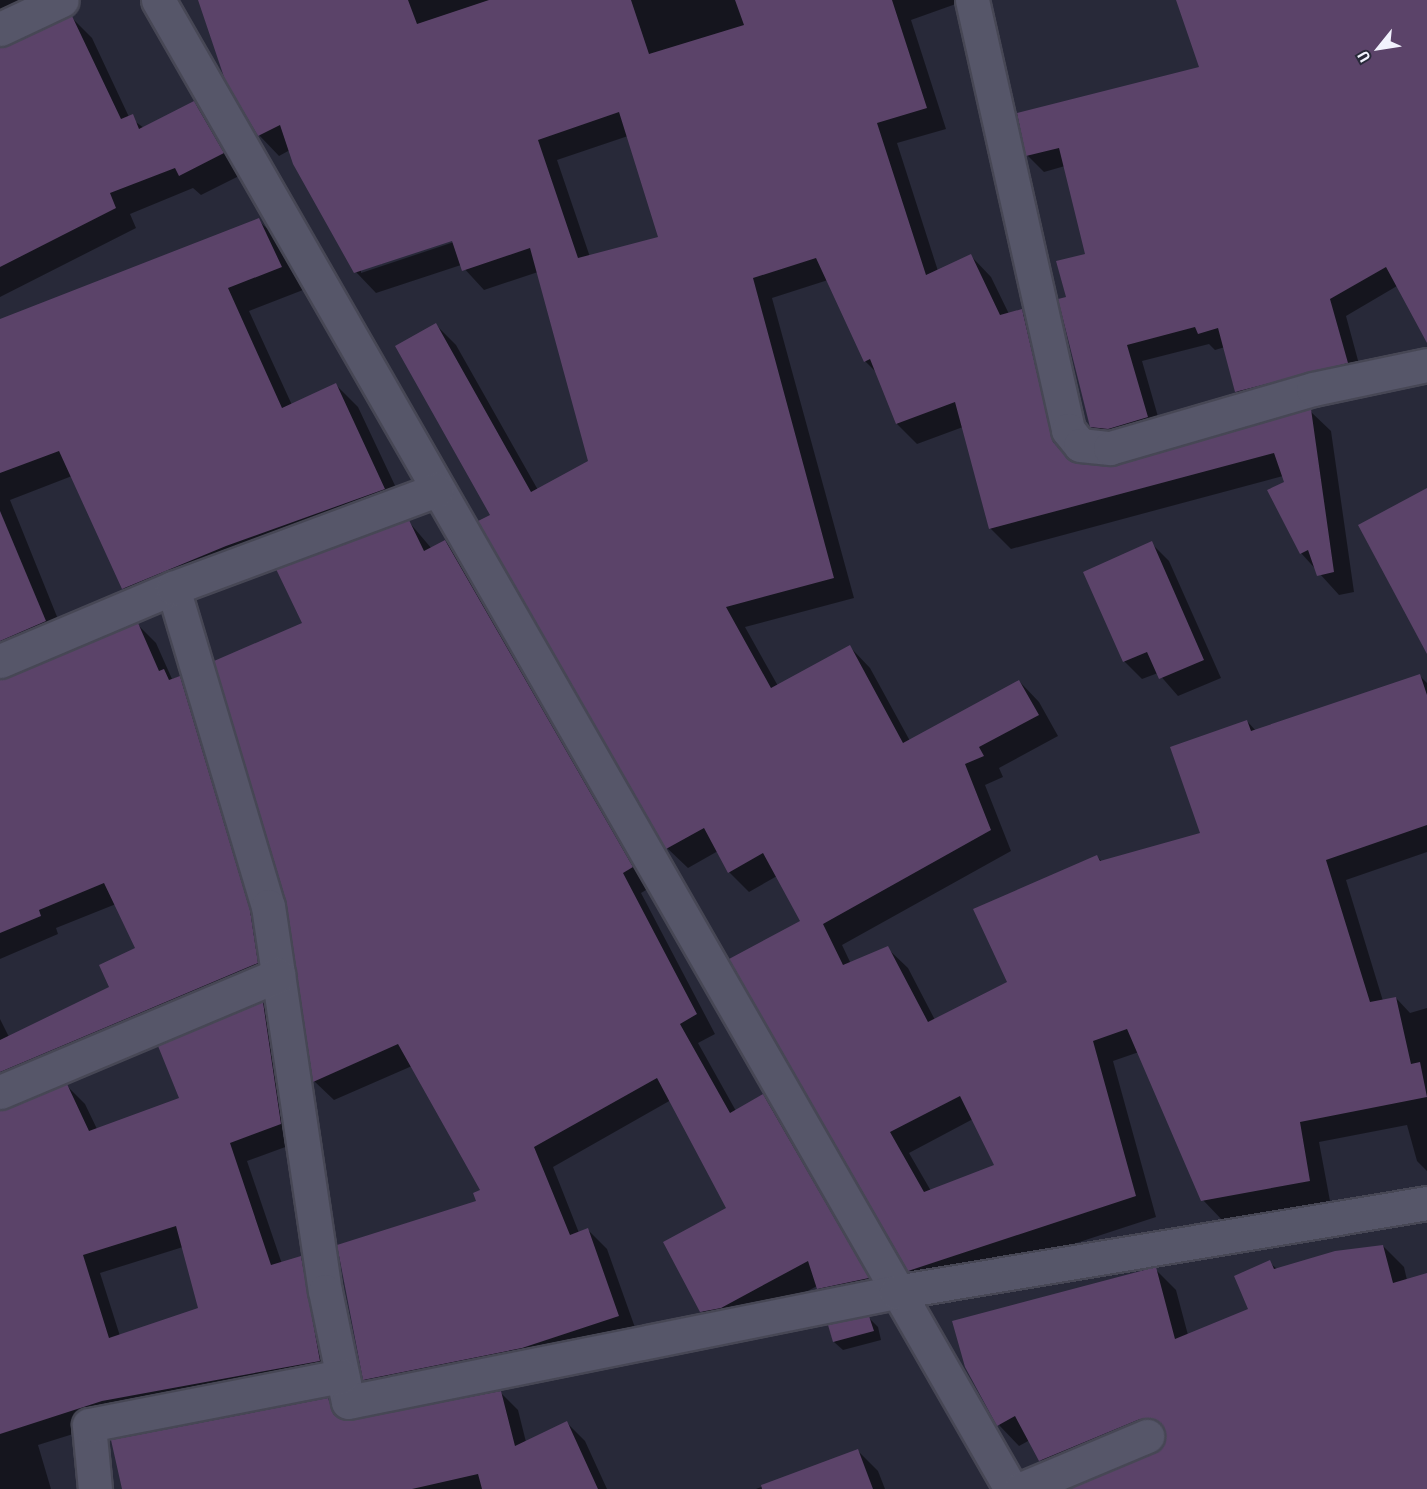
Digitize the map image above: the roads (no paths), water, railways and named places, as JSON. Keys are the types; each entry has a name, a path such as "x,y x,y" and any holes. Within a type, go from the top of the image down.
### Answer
{"street":[{"path":"0,28 62,0"},
{"path":"158,0 436,490 1011,1489"},
{"path":"972,0 1068,430 1080,445 1110,448 1313,389 1427,365"},
{"path":"0,661 173,588 436,490"},
{"path":"173,588 268,906 325,1291 348,1402 896,1292 1427,1203"},
{"path":"0,1092 278,975"},
{"path":"95,1489 89,1425 342,1376"},
{"path":"1021,1489 1147,1436"}]}
